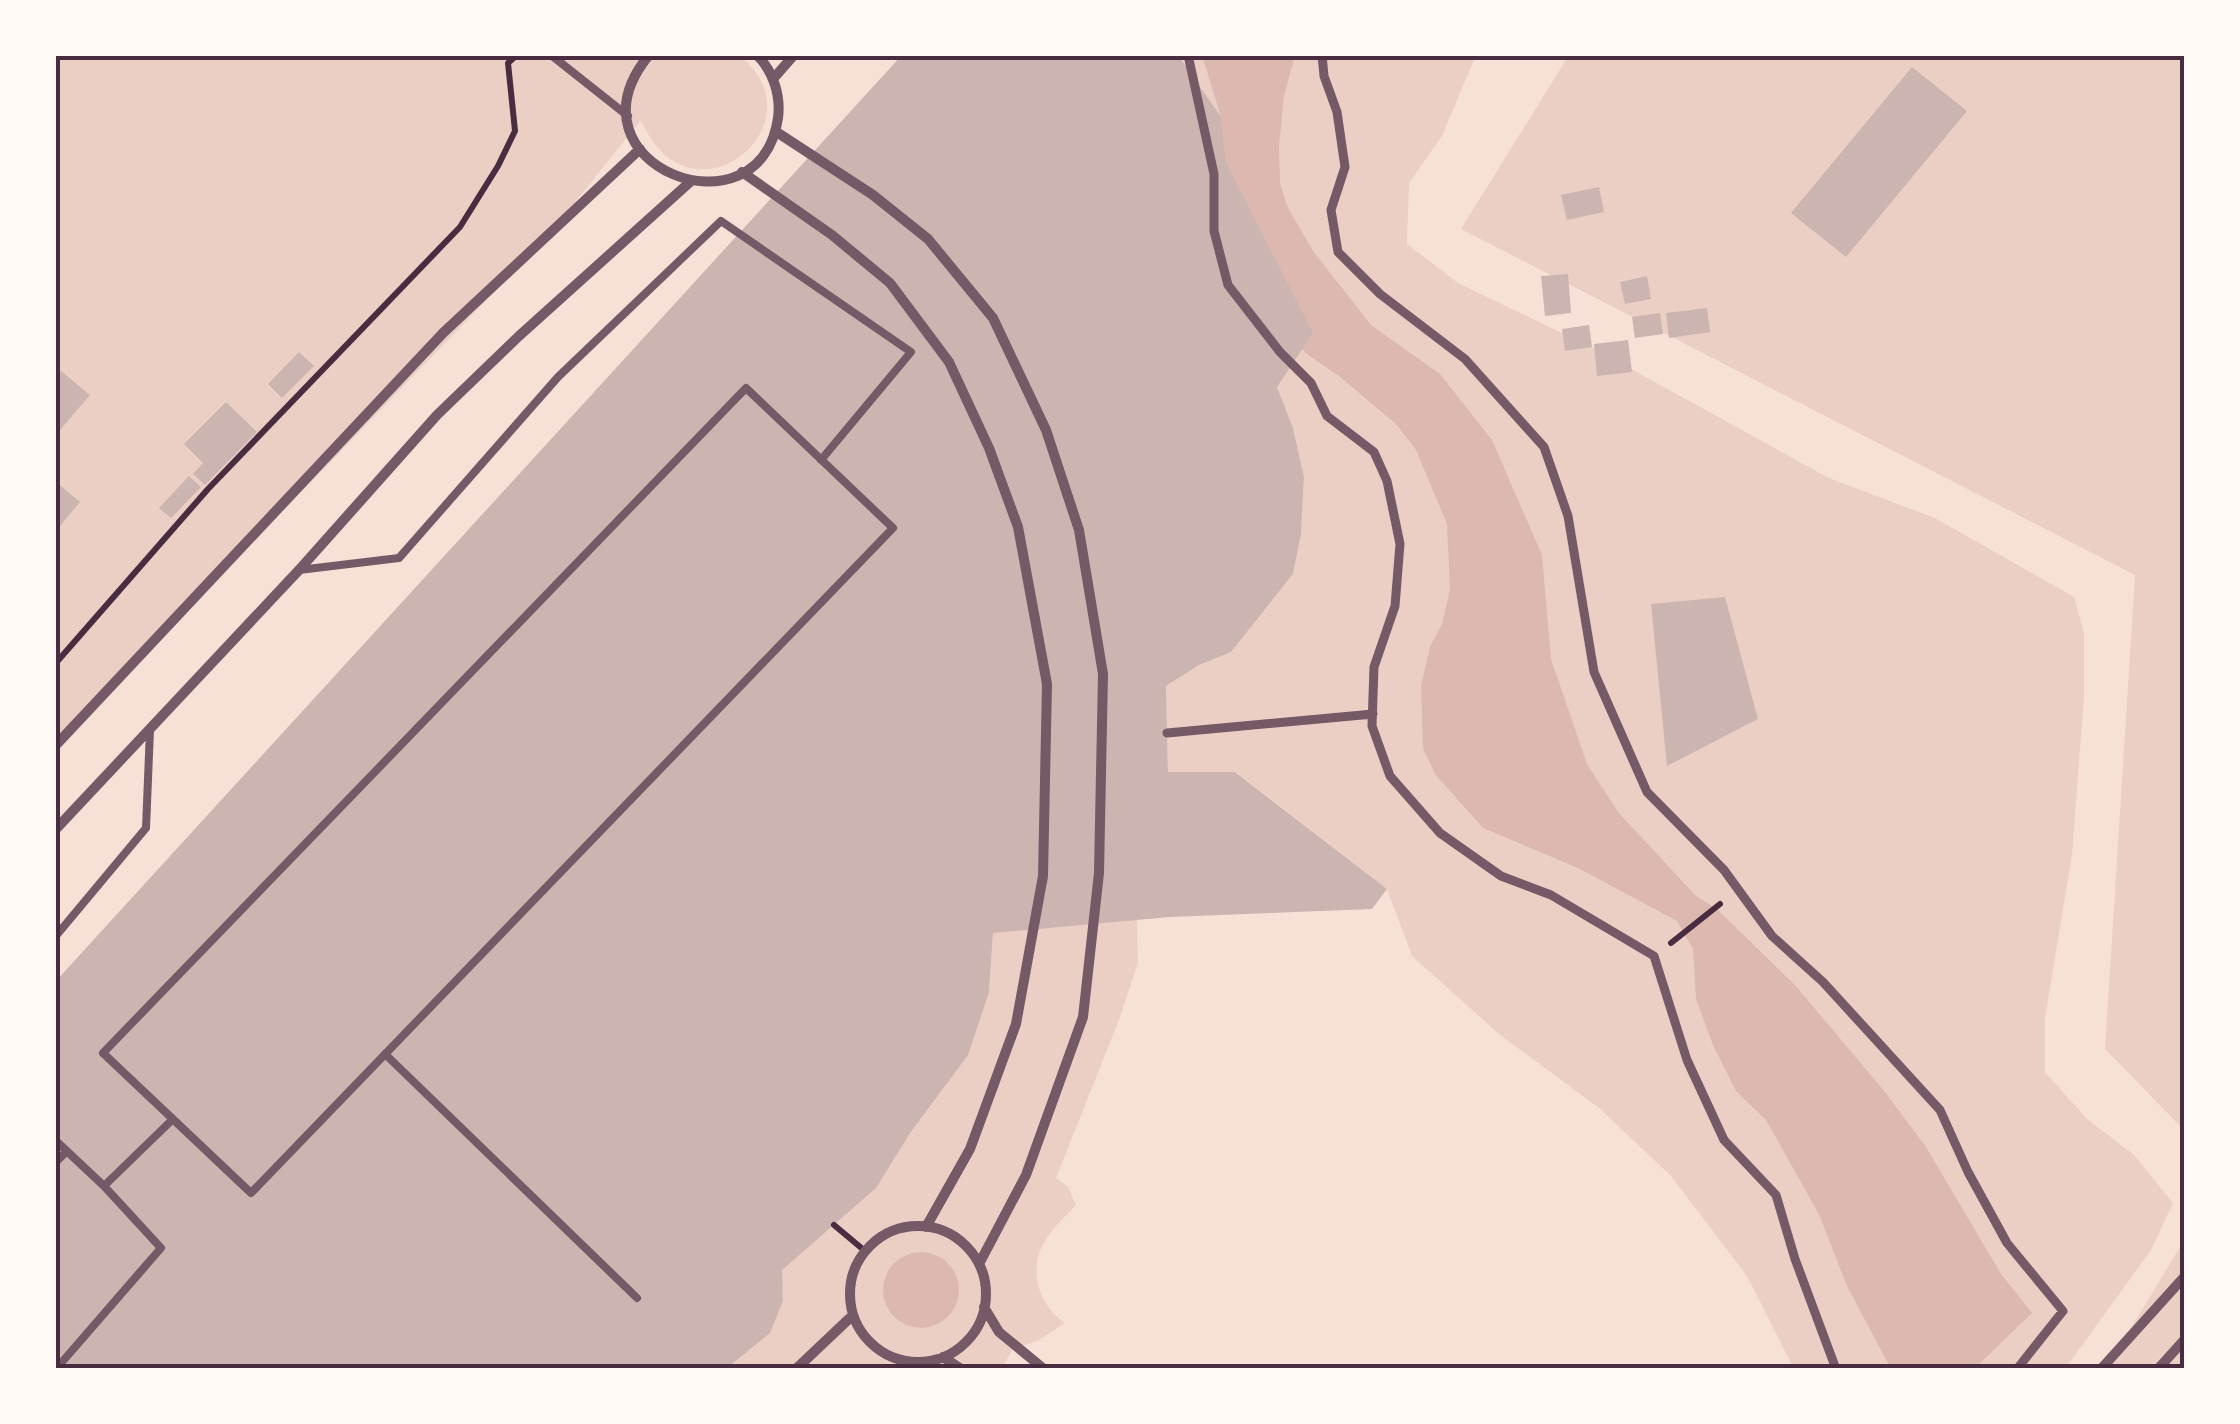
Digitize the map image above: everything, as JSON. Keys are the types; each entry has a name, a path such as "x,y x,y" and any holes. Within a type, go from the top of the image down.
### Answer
{"street":[{"path":"649,55 629,92 628,116 640,149 662,171 690,182 708,182 742,172 756,162 776,131 778,96 774,79 757,55"},
{"path":"774,79 794,55"},
{"path":"1188,55 1214,174 1214,231 1228,285 1280,352 1311,383 1327,416 1374,452 1387,481 1400,544 1395,606 1374,668 1372,726 1390,776 1440,833 1501,876 1551,895 1654,956 1687,1060 1724,1140 1776,1195 1836,1369"},
{"path":"1322,55 1324,76 1337,112 1345,167 1331,210 1338,252 1380,294 1466,359 1544,447 1568,516 1594,672 1647,792 1724,870 1772,936 1823,982 1940,1110 2006,1244 2063,1310 2017,1369"},
{"path":"776,131 873,195 928,239 993,318 1046,430 1079,530 1103,674 1099,873 1083,1017 1026,1175 979,1264"},
{"path":"55,746 443,333 640,149"},
{"path":"742,172 890,283 949,362 1018,527 1048,684 1043,876 1016,1024 970,1149 926,1226"},
{"path":"55,830 299,570 436,416 690,182"},
{"path":"1167,733 1373,714"},
{"path":"926,1226 956,1239 979,1264 985,1285 984,1307 977,1328 962,1346 943,1357 922,1362 899,1360 871,1342 852,1315 849,1293 853,1271 865,1251 882,1236 903,1228 926,1226"},
{"path":"2101,1369 2185,1276"},
{"path":"984,1307 999,1332 1044,1369"},
{"path":"796,1369 852,1315"},
{"path":"2158,1369 2185,1339"},
{"path":"943,1357 961,1369"},
{"path":"890,1369 899,1360"}],"lane":[{"path":"551,55 628,116"},
{"path":"299,570 400,558 558,377 721,220 912,352 821,460"},
{"path":"746,388 821,460 893,528 250,1193 103,1052 746,388"},
{"path":"55,937 146,828 150,725"},
{"path":"384,1054 637,1298"},
{"path":"104,1186 173,1119"},
{"path":"55,1140 161,1248 56,1369"},
{"path":"55,1164 66,1151"}],"path":[{"path":"55,664 208,490 460,227 515,131 508,63 518,55"},
{"path":"1654,956 1739,889"},
{"path":"834,1224 865,1251"}],"shaded area":[{"path":"55,55 739,55 762,82 767,110 759,136 741,156 716,168 689,168 663,153 641,120 548,236 55,748"},
{"path":"1176,55 1476,55 1442,136 1409,183 1407,244 1458,283 1595,349 1829,478 1935,518 2074,597 2084,633 2084,697 2072,855 2045,1018 2045,1072 2087,1119 2133,1154 2173,1203 2151,1250 2065,1369 1794,1369 1747,1276 1671,1176 1599,1108 1499,1034 1412,956 1387,889 1236,772 1168,772 1166,686 1199,665 1231,652 1293,574 1301,534 1304,477 1293,428"},
{"path":"1202,55 1295,55 1284,96 1279,146 1280,183 1287,206 1313,251 1371,325 1440,374 1492,440 1542,555 1551,659 1587,764 1618,812 1696,896 1718,910 1795,985 1885,1092 1926,1147 2001,1274 2032,1313 1974,1369 1891,1369 1847,1286 1806,1191 1766,1120 1736,1091 1713,1045 1696,999 1693,949 1677,921 1578,868 1483,828 1435,774 1423,748 1421,686 1450,589 1447,524 1416,450 1396,424 1308,355 1276,324 1231,213 1221,117"},
{"path":"1569,55 2185,55 2185,1131 2105,1049 2135,575 1461,229"},
{"path":"1137,919 1138,963 1056,1178 1068,1187 1076,1205 1048,1236 1037,1263 1042,1297 1065,1323 1039,1340 1012,1350 1002,1369 726,1369 771,1328 780,1305 782,1270 989,992 993,933"},
{"path":"2185,1239 2185,1369 2106,1369"},
{"path":"921,1252 948,1263 959,1290 948,1317 921,1328 894,1317 883,1290 894,1263"}],"building":[{"path":"902,55 1178,55 1221,117 1226,163 1313,333 1277,387 1293,428 1304,477 1301,534 1293,574 1231,652 1199,665 1166,686 1168,772 1235,772 1387,889 1372,909 1170,917 993,933 989,992 968,1055 910,1133 876,1188 782,1270 783,1301 770,1333 726,1369 55,1369 55,982"},
{"path":"1912,67 1967,111 1846,257 1791,213"},
{"path":"1599,187 1604,212 1567,220 1561,195"},
{"path":"1568,274 1571,313 1545,316 1541,276"},
{"path":"1647,276 1651,299 1625,304 1620,282"},
{"path":"1707,308 1710,332 1669,338 1666,313"},
{"path":"1660,313 1663,334 1635,338 1632,317"},
{"path":"1589,325 1592,347 1565,351 1562,329"},
{"path":"1628,340 1632,372 1597,376 1594,344"},
{"path":"299,352 314,366 282,398 268,384"},
{"path":"55,366 90,395 60,430 55,425"},
{"path":"226,402 257,432 205,485 193,474 203,463 184,444"},
{"path":"189,476 201,487 171,518 159,508"},
{"path":"55,481 80,502 55,532"},
{"path":"1725,597 1758,719 1667,766 1651,604"}]}
